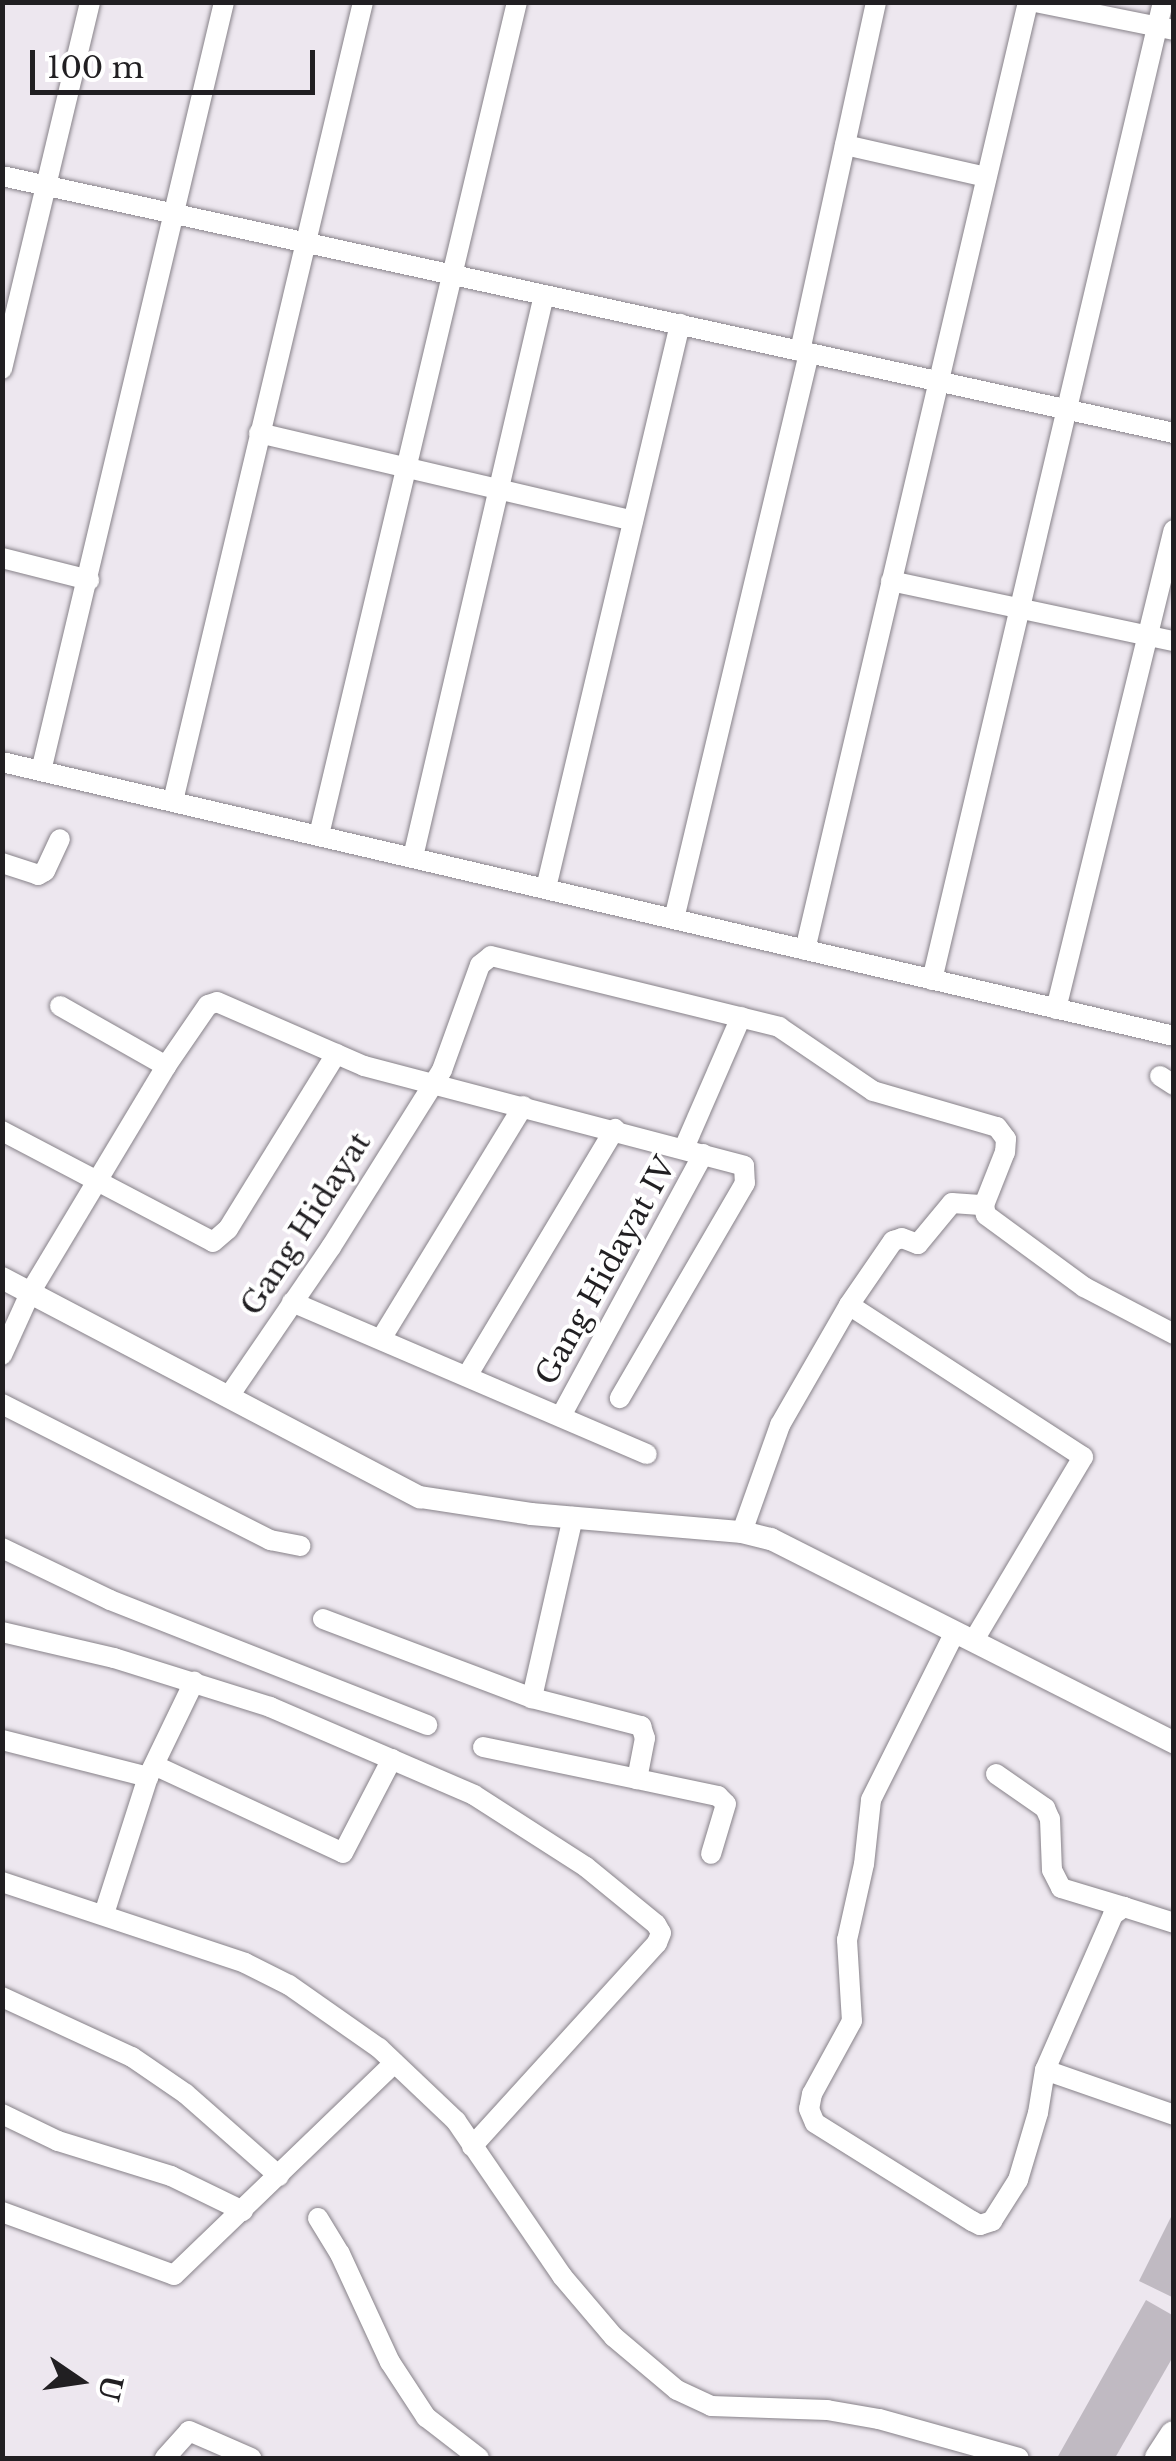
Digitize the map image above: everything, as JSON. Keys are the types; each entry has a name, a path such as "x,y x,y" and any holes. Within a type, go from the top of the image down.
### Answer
{"main road":[{"path":"1159,2458 1174,2435"}],"street":[{"path":"2,368 90,2"},
{"path":"41,770 90,580 224,2"},
{"path":"173,801 363,2"},
{"path":"318,834 517,2"},
{"path":"674,919 804,352 876,2"},
{"path":"806,950 986,177 1031,2 1166,28"},
{"path":"932,980 1066,410 1166,28 1163,2"},
{"path":"845,146 986,177"},
{"path":"2,176 1174,433"},
{"path":"413,857 544,295"},
{"path":"546,888 680,324"},
{"path":"259,433 405,464 633,521"},
{"path":"1056,1009 1174,530"},
{"path":"2,558 90,580"},
{"path":"891,581 1174,642"},
{"path":"2,762 1174,1036"},
{"path":"2,863 38,876 45,871 60,839"},
{"name":"Gang Hidayat","path":"229,1396 331,1247 442,1070 480,964 491,956 741,1017"},
{"path":"2,1355 31,1291 166,1066 214,1002 228,1004 336,1054 431,1084 742,1164 748,1176 620,1398"},
{"path":"60,1006 166,1066"},
{"path":"741,1017 778,1027 873,1091 1003,1132 1005,1152 984,1205"},
{"name":"Gang Hidayat IV","path":"561,1416 694,1151 741,1017"},
{"path":"2,1131 202,1240 220,1240 336,1054"},
{"path":"381,1340 523,1106"},
{"path":"467,1376 615,1129"},
{"path":"742,1532 780,1426 849,1306 893,1241 902,1238 918,1244 952,1204 984,1205"},
{"path":"984,1205 996,1226 1069,1276 1174,1334"},
{"path":"2,1278 420,1497 573,1517 742,1532 771,1539 1174,1743"},
{"path":"292,1302 647,1454"},
{"path":"849,1306 1082,1457 964,1636 871,1800 864,1864 847,1940 852,2021 812,2094 810,2110 816,2123 980,2225 997,2217 1018,2180 1038,2113 1045,2070 1113,1915 1124,1908"},
{"path":"2,1404 270,1540 300,1546"},
{"path":"532,1698 573,1517"},
{"path":"2,1548 110,1600 427,1725"},
{"path":"323,1619 532,1698 641,1726 645,1738 637,1779"},
{"path":"2,1632 194,1682 270,1708 474,1794 586,1867 660,1930 657,1943 472,2146"},
{"path":"104,1914 152,1772 194,1682"},
{"path":"2,1740 152,1772 343,1853 392,1758"},
{"path":"482,1747 723,1799 727,1810 711,1854"},
{"path":"996,1774 1045,1808 1052,1870 1061,1888 1174,1923"},
{"path":"2,1882 245,1964 288,1984 394,2063 456,2121 562,2276 614,2337 677,2390 711,2406 827,2410 879,2419 1019,2458"},
{"path":"2,1998 132,2057 186,2094 278,2176"},
{"path":"2,2212 174,2275 394,2063"},
{"path":"1045,2070 1174,2115"},
{"path":"2,2114 58,2141 170,2176 243,2211"},
{"path":"318,2218 340,2254 390,2362 426,2418 479,2458"},
{"path":"165,2458 190,2431 250,2458"}],"building":[{"path":"1174,2211 1174,2298 1139,2281"},
{"path":"1146,2300 1174,2316 1174,2355 1115,2458 1057,2458"}]}
